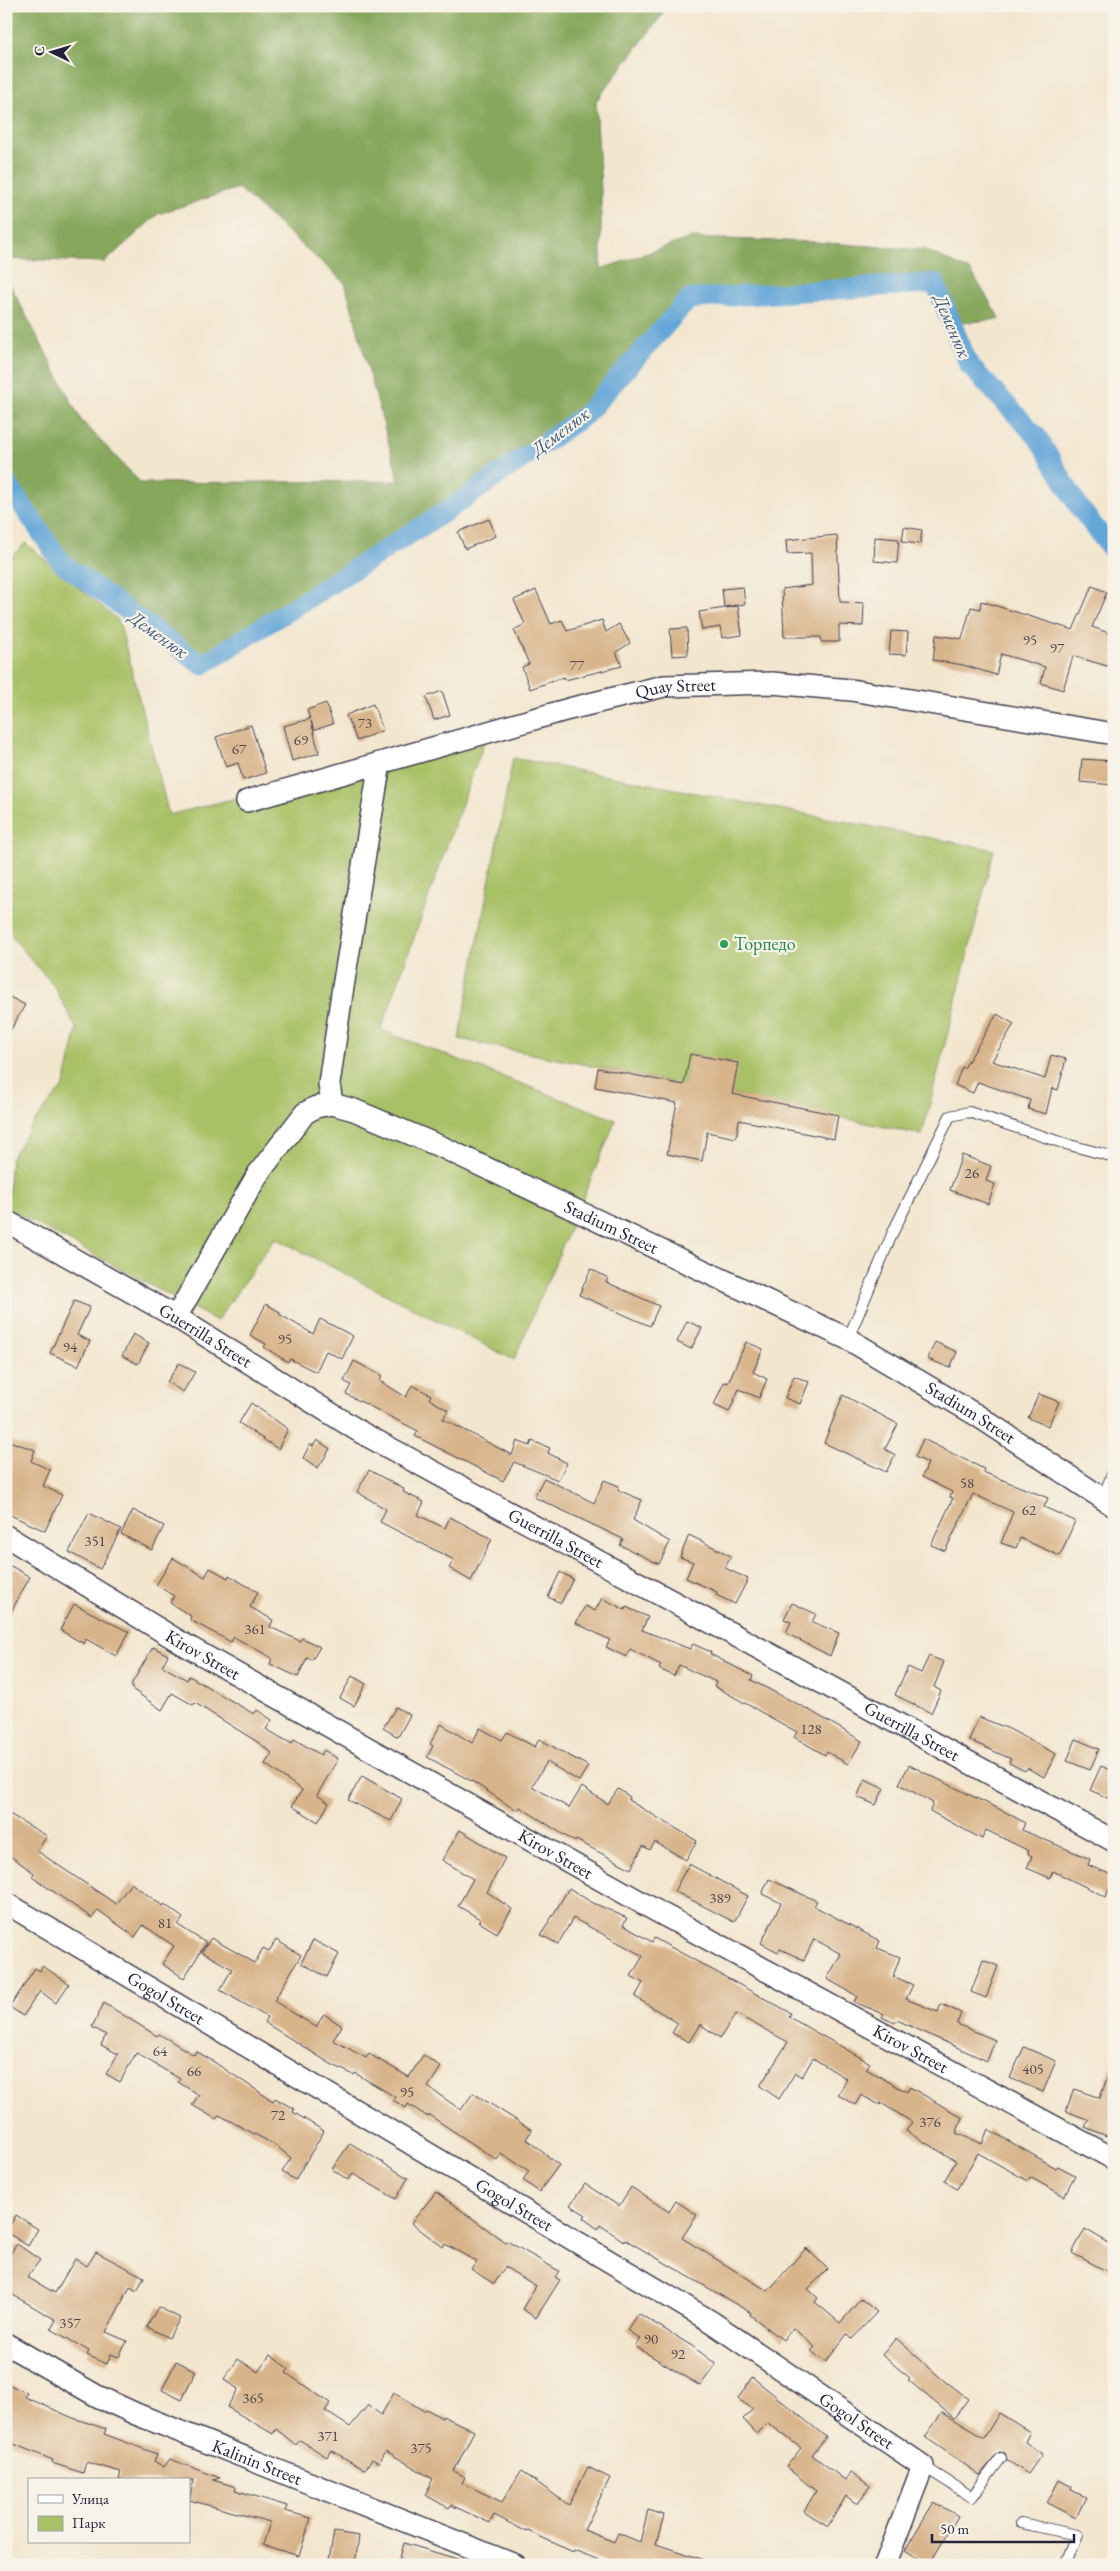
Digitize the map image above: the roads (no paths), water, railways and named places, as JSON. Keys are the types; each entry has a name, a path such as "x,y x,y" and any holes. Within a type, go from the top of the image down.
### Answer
{"street":[{"name":"Quay Street","path":"247,800 569,709 664,686 772,683 851,690 1114,734"},
{"path":"176,1317 258,1174 304,1113 316,1107 332,1104 329,1084 380,763"},
{"name":"Stadium Street","path":"332,1104 354,1110 444,1148 848,1339 978,1416 1108,1502"},
{"name":"Guerrilla Street","path":"6,1221 176,1317 362,1433 1114,1841"},
{"name":"Kirov Street","path":"6,1536 180,1642 650,1908 1114,2159"},
{"name":"Gogol Street","path":"6,1903 710,2321 923,2466"},
{"name":"Kalinin Street","path":"6,2344 96,2396 136,2414 515,2565"},
{"path":"885,2565 923,2466"}],"lane":[{"path":"848,1339 898,1223 950,1116 969,1112 1114,1157"},
{"path":"1108,1502 1114,1470"},
{"path":"923,2466 972,2497 1001,2458"},
{"path":"1020,2523 1077,2535 1065,2565"}],"waterway":[{"name":"Деменюк","path":"6,482 62,563 202,665 448,510 585,415 689,299 935,283 969,365 1038,438 1079,507 1114,552"}],"place":[{"name":"Торпедо","path":"724,944"}]}
